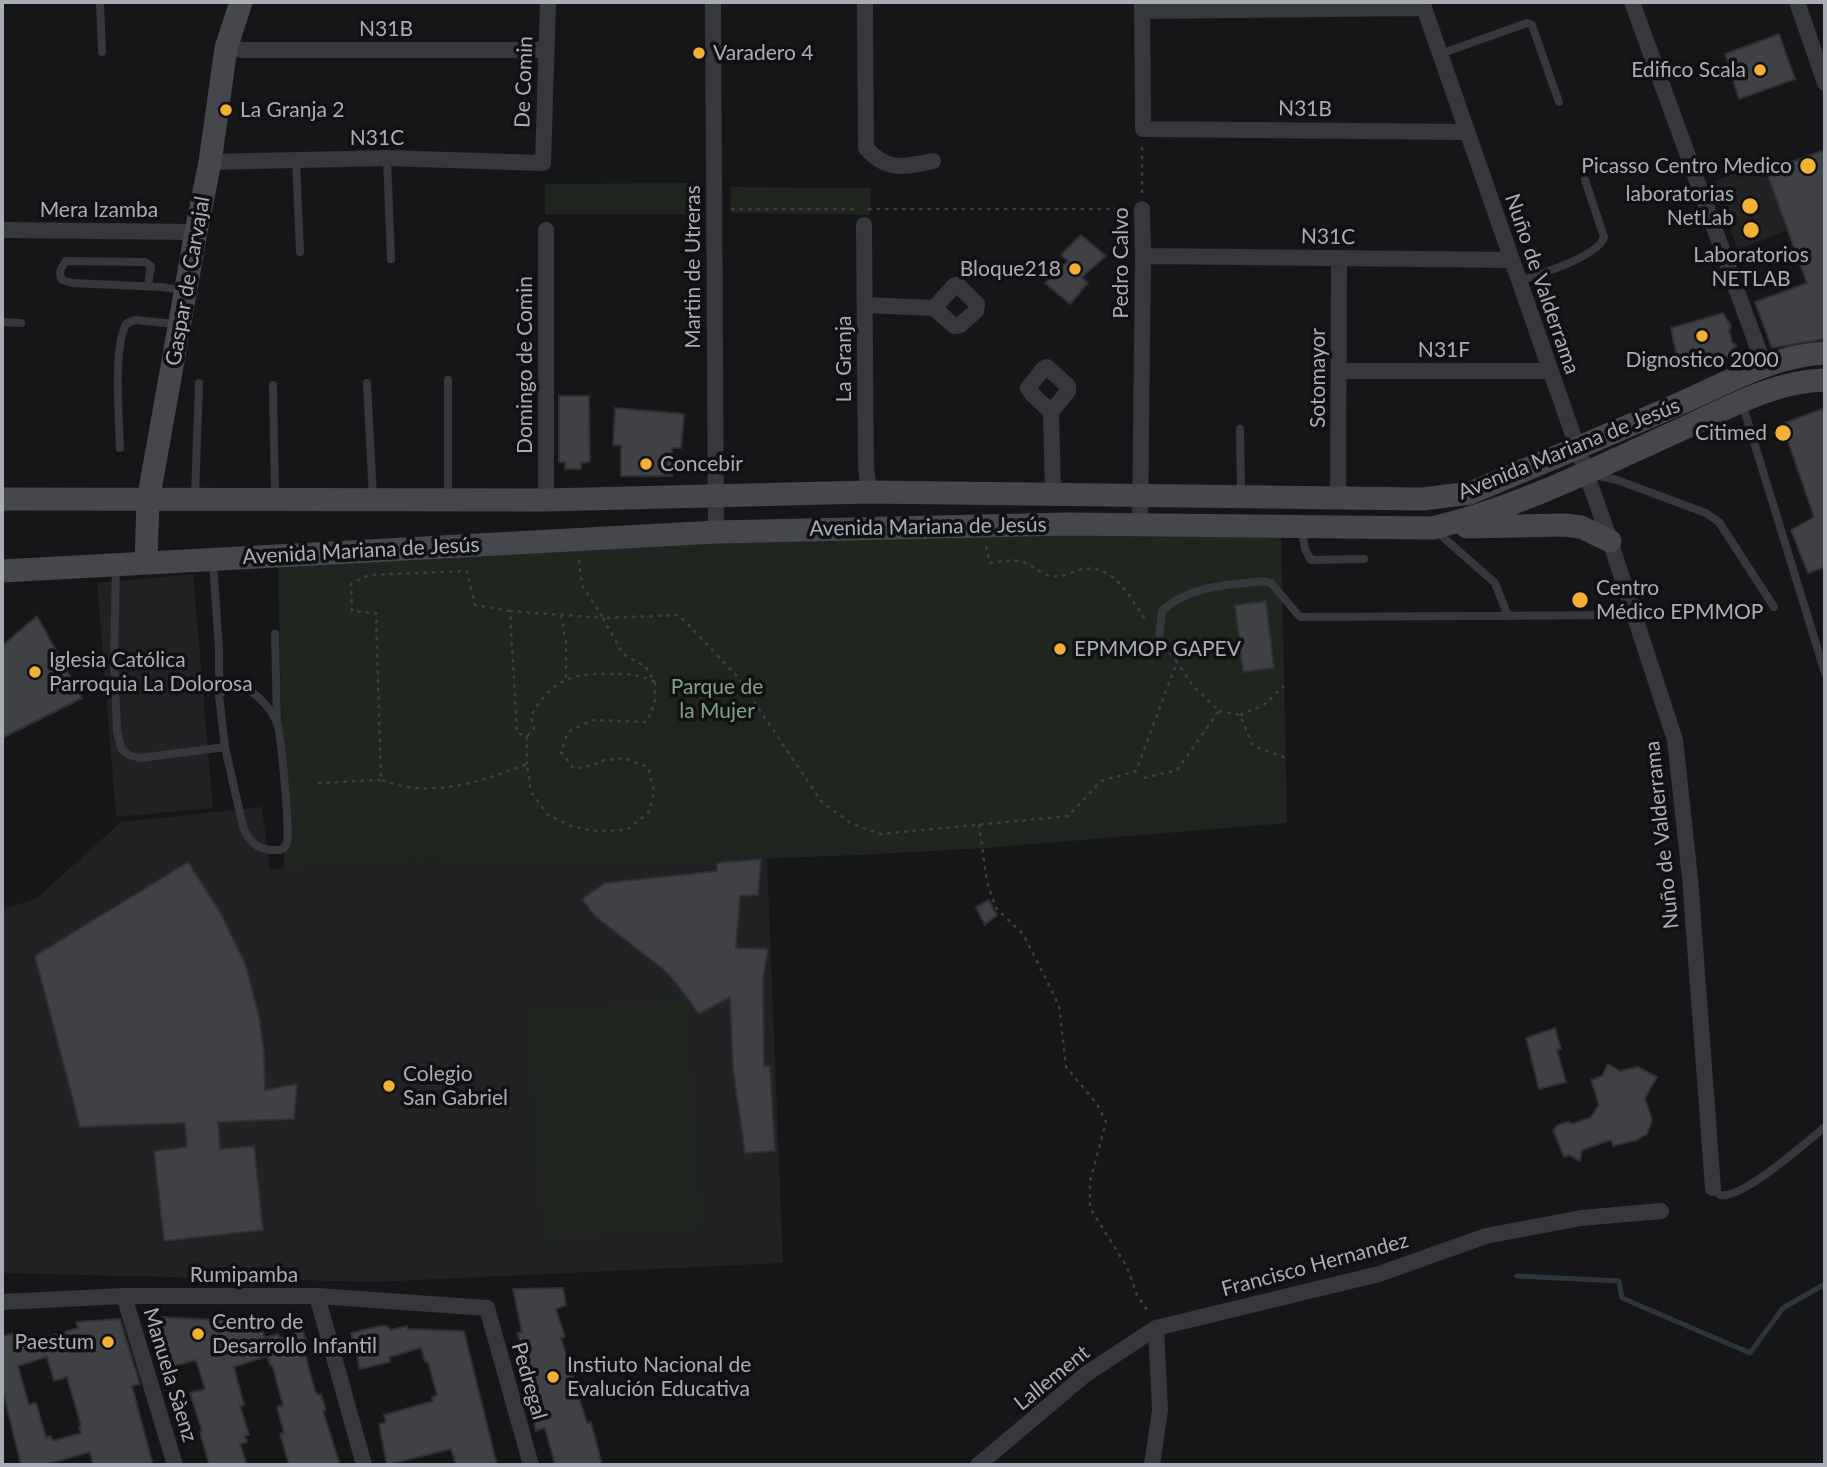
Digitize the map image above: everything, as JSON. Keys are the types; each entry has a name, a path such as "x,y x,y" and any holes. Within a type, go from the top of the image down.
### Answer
{"main road":[{"name":"Gaspar de Carvajal","path":"146,562 148,501 210,162 226,48 241,2"},
{"name":"Avenida Mariana de Jesús","path":"2,499 546,500 869,492 1423,499 1454,497 1471,493 1577,449 1764,365 1825,353"},
{"name":"Avenida Mariana de Jesús","path":"2,571 716,532 1069,524 1432,528 1474,519 1586,473 1742,402 1793,384 1825,380"},
{"path":"1060,494 1069,524"},
{"path":"1432,528 1565,525 1581,527 1610,541"}],"street":[{"name":"De Comin","path":"543,163 548,2"},
{"name":"Martin de Utreras","path":"713,2 716,532"},
{"path":"865,2 866,148 876,159 890,166 912,166 933,161"},
{"path":"1632,2 1764,365"},
{"path":"1797,2 1825,83"},
{"path":"1143,128 1142,6 1423,5"},
{"name":"Nuño de Valderrama","path":"1423,5 1610,541 1677,752 1690,878 1713,1188"},
{"name":"N31B","path":"226,48 546,50"},
{"name":"N31B","path":"1143,128 1467,132"},
{"name":"N31C","path":"210,162 387,158 543,163"},
{"name":"Pedro Calvo","path":"1139,525 1142,495 1142,209"},
{"name":"La Granja","path":"864,225 866,468 869,492"},
{"name":"Mera Izamba","path":"2,230 196,232"},
{"name":"Domingo de Comin","path":"546,230 546,500"},
{"name":"N31C","path":"1143,256 1512,260"},
{"name":"Sotomayor","path":"1338,498 1339,258"},
{"path":"865,305 934,307"},
{"name":"N31F","path":"1339,371 1550,372"},
{"path":"1051,412 1060,494"},
{"name":"Francisco Hernandez","path":"1156,1328 1379,1274 1486,1236 1581,1218 1661,1212"},
{"name":"Rumipamba","path":"2,1301 124,1296 317,1296 487,1308"},
{"name":"Manuela Sàenz","path":"124,1296 175,1465"},
{"path":"317,1296 364,1465"},
{"name":"Pedregal","path":"487,1308 531,1465"},
{"path":"1152,1465 1160,1409 1156,1328"},
{"name":"Lallement","path":"978,1465 1086,1374 1156,1328"}],"lane":[{"path":"100,2 102,52"},
{"path":"1440,54 1527,23 1532,25 1559,102"},
{"path":"387,158 391,259"},
{"path":"296,160 300,252"},
{"path":"1519,281 1592,251 1603,242 1604,237 1585,180"},
{"path":"148,286 151,266 145,262 66,261 61,268 62,280 73,283 186,290"},
{"path":"120,448 122,332 126,324 135,320 179,325"},
{"path":"2,322 21,323"},
{"path":"448,380 448,498"},
{"path":"1724,382 1742,402 1825,673"},
{"path":"195,501 199,383"},
{"path":"367,383 373,498"},
{"path":"273,385 275,500"},
{"path":"1240,429 1241,496"},
{"path":"1586,473 1617,480 1706,513 1718,522 1774,607"},
{"path":"1302,527 1305,549 1311,560 1364,559"},
{"path":"1432,528 1496,583 1508,616"},
{"path":"213,558 219,695 225,747 248,840 260,848 281,850 288,841 288,819 277,723 275,634"},
{"path":"116,564 114,657 117,731 121,748 129,755 140,758 225,747"},
{"path":"1159,639 1163,611 1174,600 1191,592 1264,581 1271,583 1300,617 1633,615"},
{"path":"219,695 228,686 244,686 257,696 277,723"},
{"name":"Nuño de Valderrama","path":"1713,1188 1720,1195 1733,1195 1749,1186 1825,1127"}],"path":[{"name":"Pedro Calvo","path":"1142,209 1143,128"},
{"path":"714,209 1142,209"},
{"path":"577,540 582,585 623,654 646,667 655,682 655,702 646,722 593,720 568,732 561,751 574,769 594,765 599,761 624,758 648,767 654,790 650,811 627,830 594,831 571,826 548,815 531,792 527,764 527,736 534,729 531,716 543,696 566,679 590,673 639,674 655,682"},
{"path":"986,546 990,563 1012,559 1028,564 1047,575 1059,577 1080,569 1098,567 1114,576 1194,687 1219,711 1240,715 1264,705 1284,686"},
{"path":"381,780 376,614 352,611 351,584 369,575 467,571 475,605 510,611 603,618 678,615 736,675 821,801 852,824 881,834 1068,816 1101,780 1136,771 1177,662"},
{"path":"510,611 517,733 527,736"},
{"path":"561,615 566,643 566,679"},
{"path":"1144,778 1177,770 1219,711"},
{"path":"1240,715 1253,746 1286,758"},
{"path":"318,783 381,780 413,788 458,786 527,764"},
{"path":"979,824 987,882 996,908 1023,934 1059,1006 1066,1067 1078,1085 1097,1104 1106,1122 1090,1181 1090,1208 1127,1267 1137,1295 1156,1328"}],"shaded area":[{"name":"laboratorias NetLab","path":"1762,163 1787,230 1738,250 1713,182"},
{"path":"193,574 213,808 116,817 97,583"},
{"name":"Colegio San Gabriel","path":"262,807 270,869 440,861 767,859 783,1263 375,1282 2,1273 2,909 36,899 121,822"}],"green space":[{"path":"689,183 689,214 545,214 545,184"},
{"path":"731,187 871,188 870,215 731,213"},
{"name":"Parque de la Mujer","path":"1281,527 1287,823 986,848 858,855 702,861 440,861 284,869 278,555"},
{"path":"687,999 702,1228 542,1240 527,1010"}],"building":[{"name":"Edifico Scala","path":"1779,34 1795,79 1739,99 1725,54"},
{"path":"1825,150 1825,339 1772,348 1755,302 1807,283 1766,171"},
{"name":"Bloque218","path":"1081,235 1106,256 1082,277 1088,283 1070,304 1045,283 1068,261 1061,255"},
{"name":"Dignostico 2000","path":"1723,313 1731,326 1729,330 1732,342 1737,346 1734,348 1737,354 1722,359 1704,352 1700,367 1679,368 1671,328"},
{"path":"559,396 589,396 590,462 581,463 581,469 565,469 565,462 559,462"},
{"path":"615,408 684,414 681,448 672,448 672,476 621,476 621,446 613,445"},
{"path":"1822,409 1825,415 1825,567 1808,573 1791,530 1814,517 1782,424"},
{"path":"1266,601 1274,668 1243,672 1235,605"},
{"name":"Iglesia Católica Parroquia La Dolorosa","path":"37,616 82,698 2,738 2,646"},
{"path":"761,859 758,895 740,896 736,948 768,949 763,980 764,1067 770,1066 775,1151 745,1153 733,1069 730,997 699,1014 663,969 596,917 582,899 605,883 717,871 717,863"},
{"path":"188,862 221,914 245,963 259,1016 265,1090 297,1084 294,1119 218,1122 220,1149 254,1146 263,1230 164,1241 154,1151 187,1147 185,1123 80,1127 35,956"},
{"path":"989,900 997,915 985,925 976,907"},
{"path":"1555,1028 1561,1049 1557,1050 1566,1082 1539,1089 1526,1038"},
{"path":"1608,1064 1620,1071 1638,1067 1657,1077 1645,1098 1652,1120 1647,1134 1637,1140 1613,1146 1611,1140 1582,1150 1580,1161 1569,1155 1564,1157 1553,1130 1558,1125 1568,1122 1573,1124 1591,1117 1599,1105 1591,1080 1602,1076"},
{"path":"563,1288 566,1305 556,1309 565,1337 561,1338 587,1423 591,1422 602,1465 555,1465 545,1428 536,1431 532,1416 542,1413 517,1333 522,1332 513,1289"},
{"path":"164,1317 231,1321 235,1332 253,1327 254,1332 262,1330 265,1338 278,1334 280,1338 303,1331 309,1349 304,1350 315,1391 318,1395 321,1394 326,1410 323,1411 340,1465 289,1465 280,1434 284,1433 277,1407 283,1405 267,1356 234,1367 244,1405 240,1406 249,1435 245,1436 247,1442 240,1444 247,1465 209,1465 190,1393 205,1389 196,1360 171,1367 156,1319"},
{"path":"120,1319 140,1384 132,1386 153,1465 93,1465 90,1452 44,1465 21,1465 2,1388 2,1336 19,1332 22,1344 78,1328 76,1322","holes":["47,1357 54,1381 67,1377 81,1433 53,1441 51,1436 46,1437 36,1403 29,1405 18,1366"]},
{"path":"387,1326 391,1330 407,1326 408,1329 464,1331 497,1465 456,1465 451,1449 387,1465 379,1424 386,1422 384,1415 433,1401 432,1397 437,1395 428,1362 425,1362 421,1348 389,1357 390,1362 360,1369 351,1333"}],"waterway":[{"path":"1517,1276 1619,1281 1622,1298 1750,1353 1783,1308 1825,1284"}],"place":[{"name":"Varadero 4","path":"699,53"},
{"name":"Edifico Scala","path":"1760,70"},
{"name":"La Granja 2","path":"226,110"},
{"name":"Picasso Centro Medico","path":"1808,166"},
{"name":"laboratorias NetLab","path":"1750,206"},
{"name":"Laboratorios NETLAB","path":"1751,230"},
{"name":"Bloque218","path":"1075,269"},
{"name":"Dignostico 2000","path":"1702,336"},
{"name":"Citimed","path":"1783,433"},
{"name":"Concebir","path":"646,464"},
{"name":"Centro Médico EPMMOP","path":"1580,600"},
{"name":"EPMMOP GAPEV","path":"1060,649"},
{"name":"Iglesia Católica Parroquia La Dolorosa","path":"35,672"},
{"name":"Colegio San Gabriel","path":"389,1086"},
{"name":"Centro de Desarrollo Infantil","path":"198,1334"},
{"name":"Paestum","path":"108,1342"},
{"name":"Instiuto Nacional de Evalución Educativa","path":"553,1377"}]}
